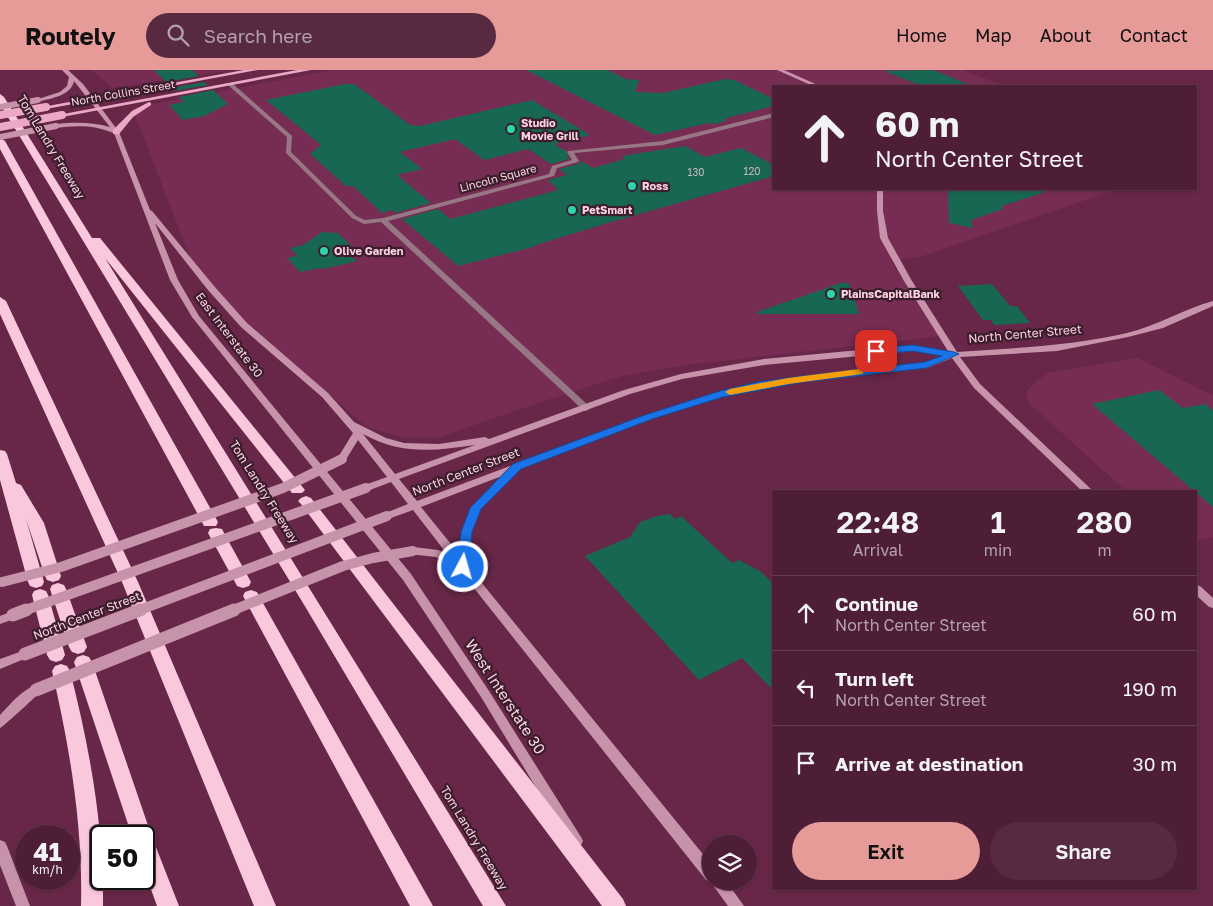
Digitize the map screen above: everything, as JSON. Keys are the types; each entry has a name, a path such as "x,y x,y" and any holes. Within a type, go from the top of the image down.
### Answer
{"highway":[{"name":"Tom Landry Freeway","path":"0,98 312,604 495,906"},
{"path":"0,141 422,906"},
{"path":"50,181 301,495 616,906"},
{"path":"0,301 130,582 265,906"},
{"path":"2,459 36,523 138,825"},
{"path":"2,459 59,663 80,749 91,845 92,906"},
{"path":"155,871 168,906"}],"main road":[{"name":"East Interstate 30","path":"64,70 72,76 92,99 116,132 174,280 196,317 355,512"},
{"name":"North Collins Street","path":"0,115 255,70"},
{"name":"North Collins Street","path":"0,127 308,70"},
{"path":"780,70 815,85"},
{"path":"0,107 38,100 62,93 70,87 72,76"},
{"path":"0,137 72,124 89,124 116,132 138,108 170,96"},
{"path":"880,190 880,211 884,238 904,275 976,386 1087,490"},
{"path":"144,205 211,288 244,325 326,395 349,422 702,864"},
{"name":"North Center Street","path":"0,620 627,392 681,377 764,362 913,348 954,354 1057,348 1128,335 1160,326 1213,304"},
{"name":"North Center Street","path":"0,664 649,417 720,394 758,385 926,365 954,354"},
{"path":"349,422 392,443 410,447 444,446 510,436"},
{"path":"1,582 61,567 312,476 342,459 358,433"},
{"path":"463,567 466,532 476,508 517,467"},
{"name":"West Interstate 30","path":"355,512 412,585 485,694 616,906"},
{"path":"0,722 19,703 36,690 343,566 372,558 413,552 438,554 463,567"},
{"path":"1197,590 1213,604"},
{"path":"0,846 23,906"},
{"path":"724,890 737,906"}],"street":[{"name":"Lincoln Square","path":"231,85 290,137 288,152 354,217 364,222 382,220 552,175 554,167 576,161 570,152 663,143 772,116"},
{"path":"382,220 586,408"}],"shaded area":[{"path":"92,70 231,70 113,88"},
{"path":"333,70 962,70 1002,85 772,85 772,190 1114,190 920,257 890,260 940,336 686,365 622,376 437,438 401,437 367,427 200,282 132,108"},
{"path":"1137,358 1213,396 1213,537 1197,541 1197,490 1125,490 1029,403 1026,392 1036,381 1048,373"}],"building":[{"path":"154,70 192,70 199,76 166,82"},
{"path":"526,70 608,70 625,79 639,80 635,92 663,93 725,79 734,80 772,98 772,106 726,118 725,121 716,124 709,123 655,135"},
{"path":"933,70 970,85 919,85 884,71"},
{"path":"204,82 208,85 174,91 171,88"},
{"path":"345,84 354,84 410,125 420,126 532,100 590,135 554,144 566,151 569,159 551,164 528,149 484,160 455,139 400,152 422,169 397,175 431,203 395,213 392,210 382,213 353,186 346,186 310,154 321,145 266,100"},
{"path":"213,90 228,104 204,116 183,120 169,105 184,102 179,97"},
{"path":"685,146 705,157 741,148 772,164 772,177 611,222 533,247 458,266 402,219 438,209 450,219 558,190 548,180 567,175 559,169 579,164 581,161 593,168 625,159 622,156"},
{"path":"1044,190 1045,192 1002,206 1003,209 971,220 973,228 949,223 948,191"},
{"name":"Olive Garden","path":"322,232 338,233 359,254 351,256 357,261 300,272 287,258 297,256 290,248 303,245"},
{"name":"PlainsCapitalBank","path":"844,282 850,285 859,314 757,314 757,312"},
{"path":"992,284 1010,306 1017,306 1030,323 994,325 991,320 983,320 958,286"},
{"path":"1159,390 1183,408 1205,404 1213,410 1213,507 1197,493 1197,490 1193,490 1092,404"},
{"path":"670,514 675,519 681,516 732,563 739,560 760,571 772,582 772,689 742,658 699,680 585,556 630,537 640,522"}],"slow traffic":[{"path":"730,392 758,385 859,372"}],"place":[{"name":"Studio Movie Grill","path":"511,129"},
{"name":"Ross","path":"632,186"},
{"name":"PetSmart","path":"572,210"},
{"name":"Olive Garden","path":"324,251"},
{"name":"PlainsCapitalBank","path":"831,294"}],"route":[{"path":"463,567 466,532 476,508 517,467 649,417 720,394 758,385 820,376 926,365 954,354 913,348 876,351"}]}
